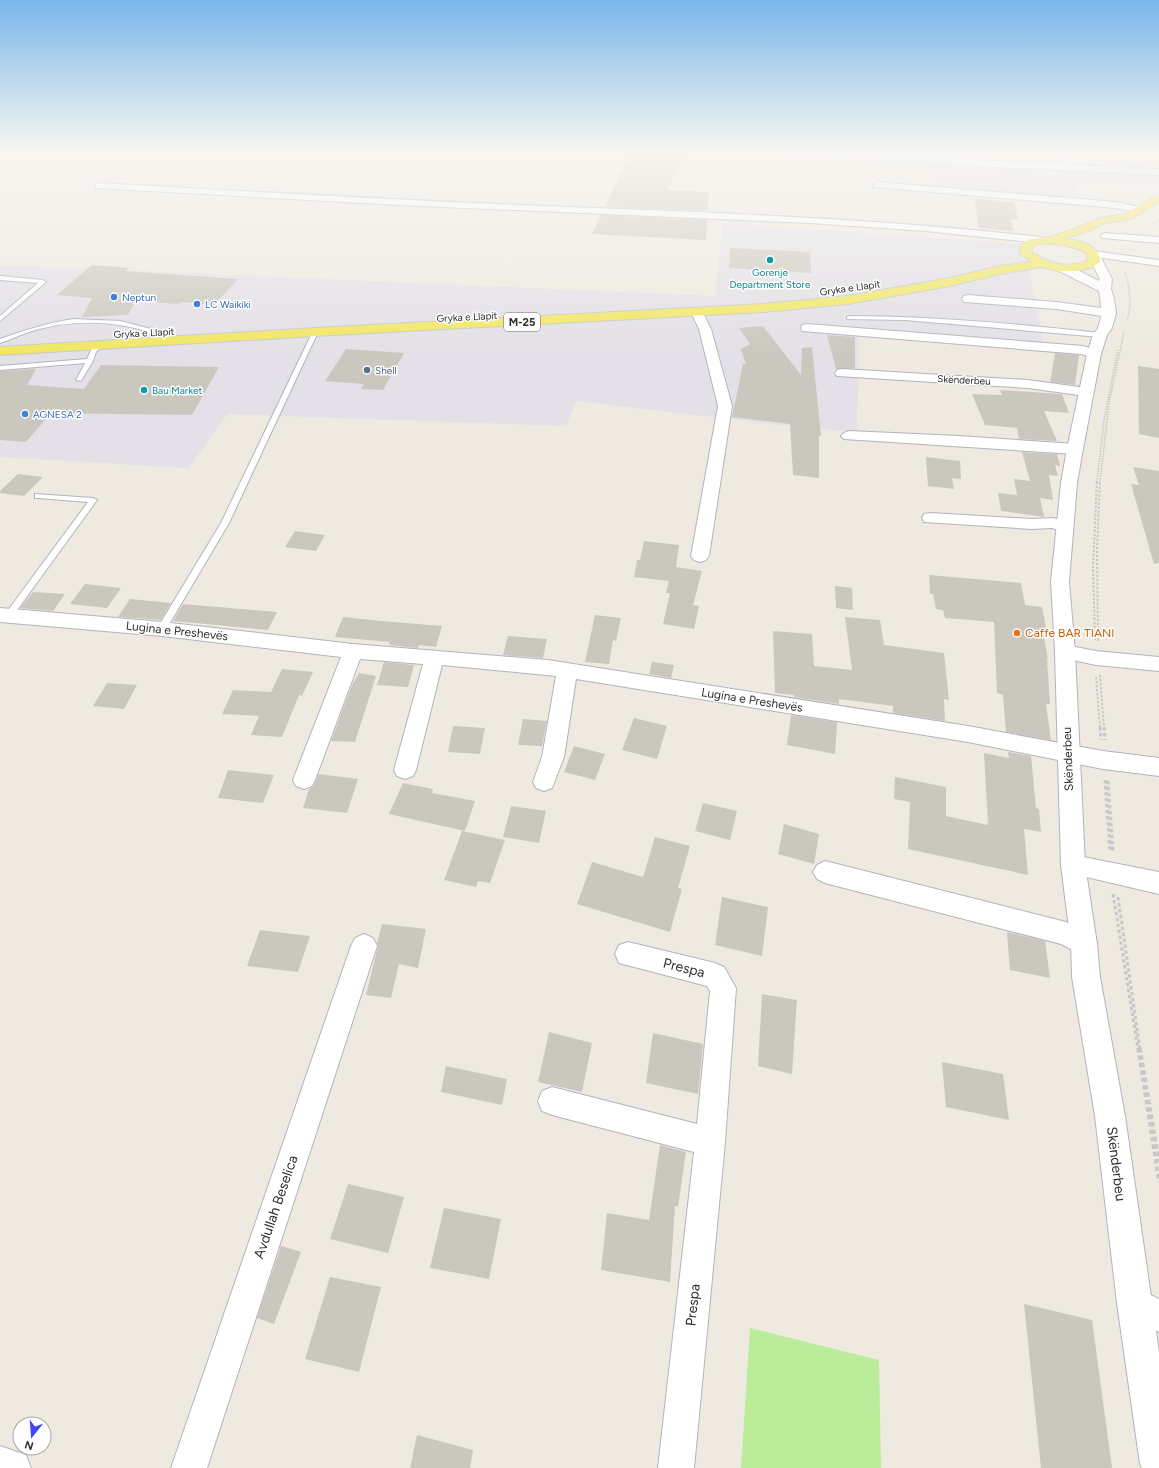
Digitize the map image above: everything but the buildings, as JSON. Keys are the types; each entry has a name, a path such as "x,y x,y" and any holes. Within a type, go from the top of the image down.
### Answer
{"main road":[{"path":"1044,240 1064,241 1081,246 1093,254 1095,258 1094,262 1089,265 1078,268 1063,268 1041,263 1026,253 1025,249 1029,244 1044,240 1079,231 1104,220 1116,219"},
{"path":"1081,246 1106,236 1138,219"},
{"name":"Gryka e Llapit","path":"0,341 199,330 294,328 744,301 921,278 964,269 1026,253"},
{"name":"Skënderbeu","path":"1093,254 1106,280 1110,325 1086,392 1069,482 1060,582 1065,652 1073,865 1084,944 1086,977 1110,1116 1147,1309 1159,1464"},
{"name":"Gryka e Llapit","path":"0,350 697,312 848,300 950,282 1000,270 1041,263"},
{"path":"1063,268 1110,325"}],"street":[{"path":"775,219 962,231 1044,240"},
{"path":"1106,236 1159,240"},
{"path":"1093,254 1159,264"},
{"path":"807,328 1083,350 1110,325 1080,308 1034,303 968,299"},
{"path":"697,312 705,329 725,406 700,556"},
{"name":"Skënderbeu","path":"842,373 1014,383 1086,392"},
{"path":"849,436 959,441 1075,449"},
{"path":"930,518 1032,524 1053,523 1065,527"},
{"name":"Lugina e Preshevës","path":"4,615 162,629 434,658 548,667 968,734 1107,760 1159,767"},
{"path":"304,780 354,650"},
{"path":"1065,652 1098,659 1159,664"},
{"path":"405,770 434,658"},
{"path":"544,782 553,757 567,670"},
{"path":"1073,865 1159,883"},
{"path":"824,872 1066,934 1084,944"},
{"name":"Avdullah Beselica","path":"189,1468 237,1320 364,946"},
{"name":"Prespa","path":"628,954 715,976 723,988 710,1142 676,1468"},
{"path":"552,1101 710,1142"},
{"path":"0,1464 14,1468"}],"lane":[{"path":"0,278 43,282 0,319"},
{"path":"849,318 904,318 1054,330 1110,325"},
{"path":"162,629 225,523 315,332"},
{"path":"79,380 90,361 93,351 101,344"},
{"path":"0,368 90,361"},
{"path":"4,615 93,500 38,496"}],"path":[{"path":"1120,258 1129,285 1132,303 1110,325 1115,371 1098,492 1096,541 1098,659 1115,874 1142,1064 1159,1162"}],"shaded area":[{"path":"723,223 1025,244 1044,347 859,331 857,432 772,424 576,401 566,426 227,414 189,468 0,457 0,265 715,296"}],"green space":[{"path":"750,1328 879,1360 881,1468 741,1468"}],"place":[{"name":"Gorenje Department Store","path":"770,260"},
{"name":"Neptun","path":"114,297"},
{"name":"LC Waikiki","path":"197,304"},
{"name":"Shell","path":"367,370"},
{"name":"Bau Market","path":"144,390"},
{"name":"AGNESA 2","path":"25,414"},
{"name":"Caffe BAR TIANI","path":"1017,633"}]}
